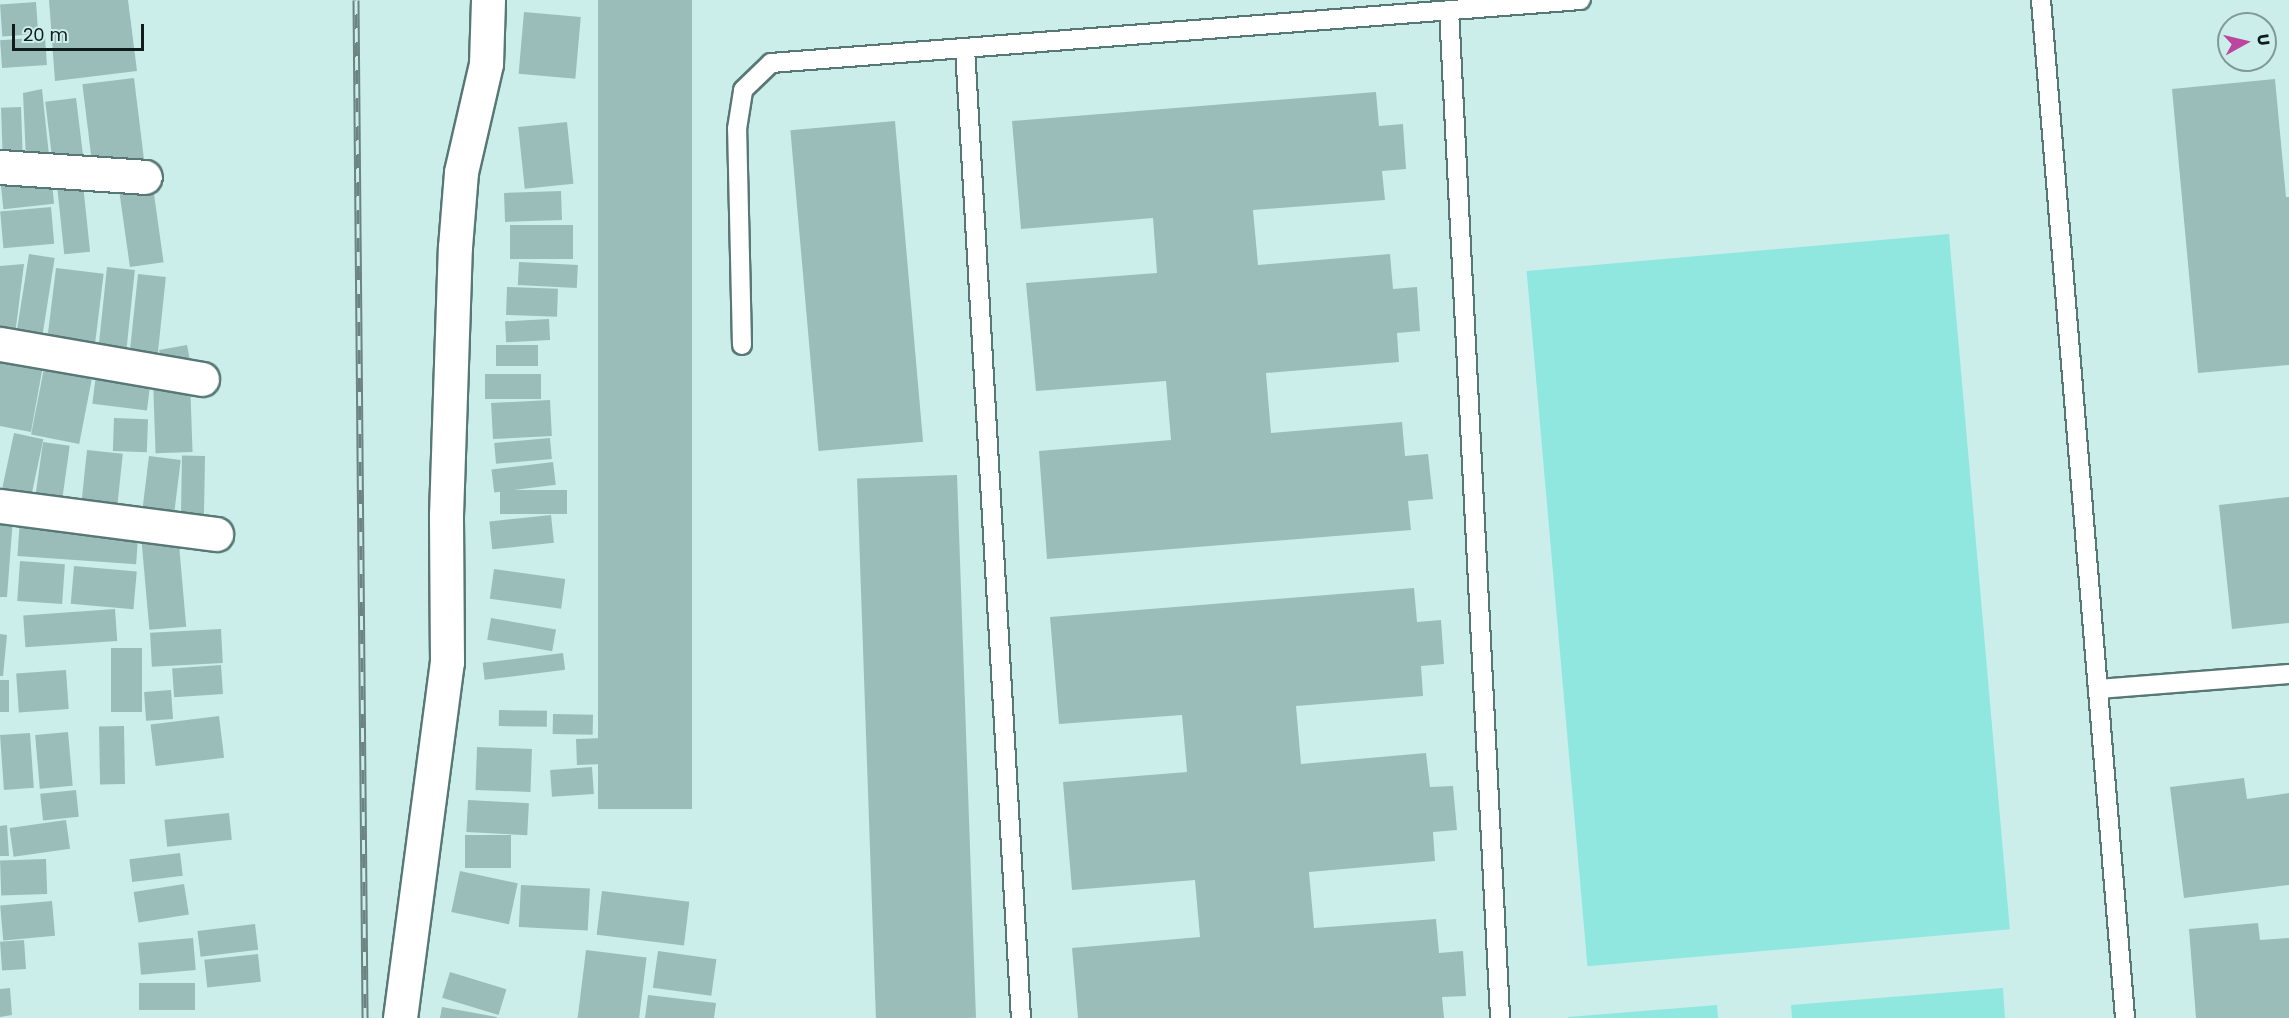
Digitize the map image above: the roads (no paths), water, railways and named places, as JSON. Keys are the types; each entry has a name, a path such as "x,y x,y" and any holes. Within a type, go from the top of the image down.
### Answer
{"street":[{"path":"400,1018 447,662 446,515 454,247 461,172 486,64 488,0"},
{"path":"0,167 145,177"},
{"path":"0,344 202,379"},
{"path":"0,506 216,534"}],"lane":[{"path":"742,345 737,129 743,90 771,63 1581,0"},
{"path":"2041,0 2125,1018"},
{"path":"1449,10 1500,1018"},
{"path":"965,48 1021,1018"},
{"path":"2098,689 2289,674"}],"railway":[{"path":"356,0 365,1018"}]}
